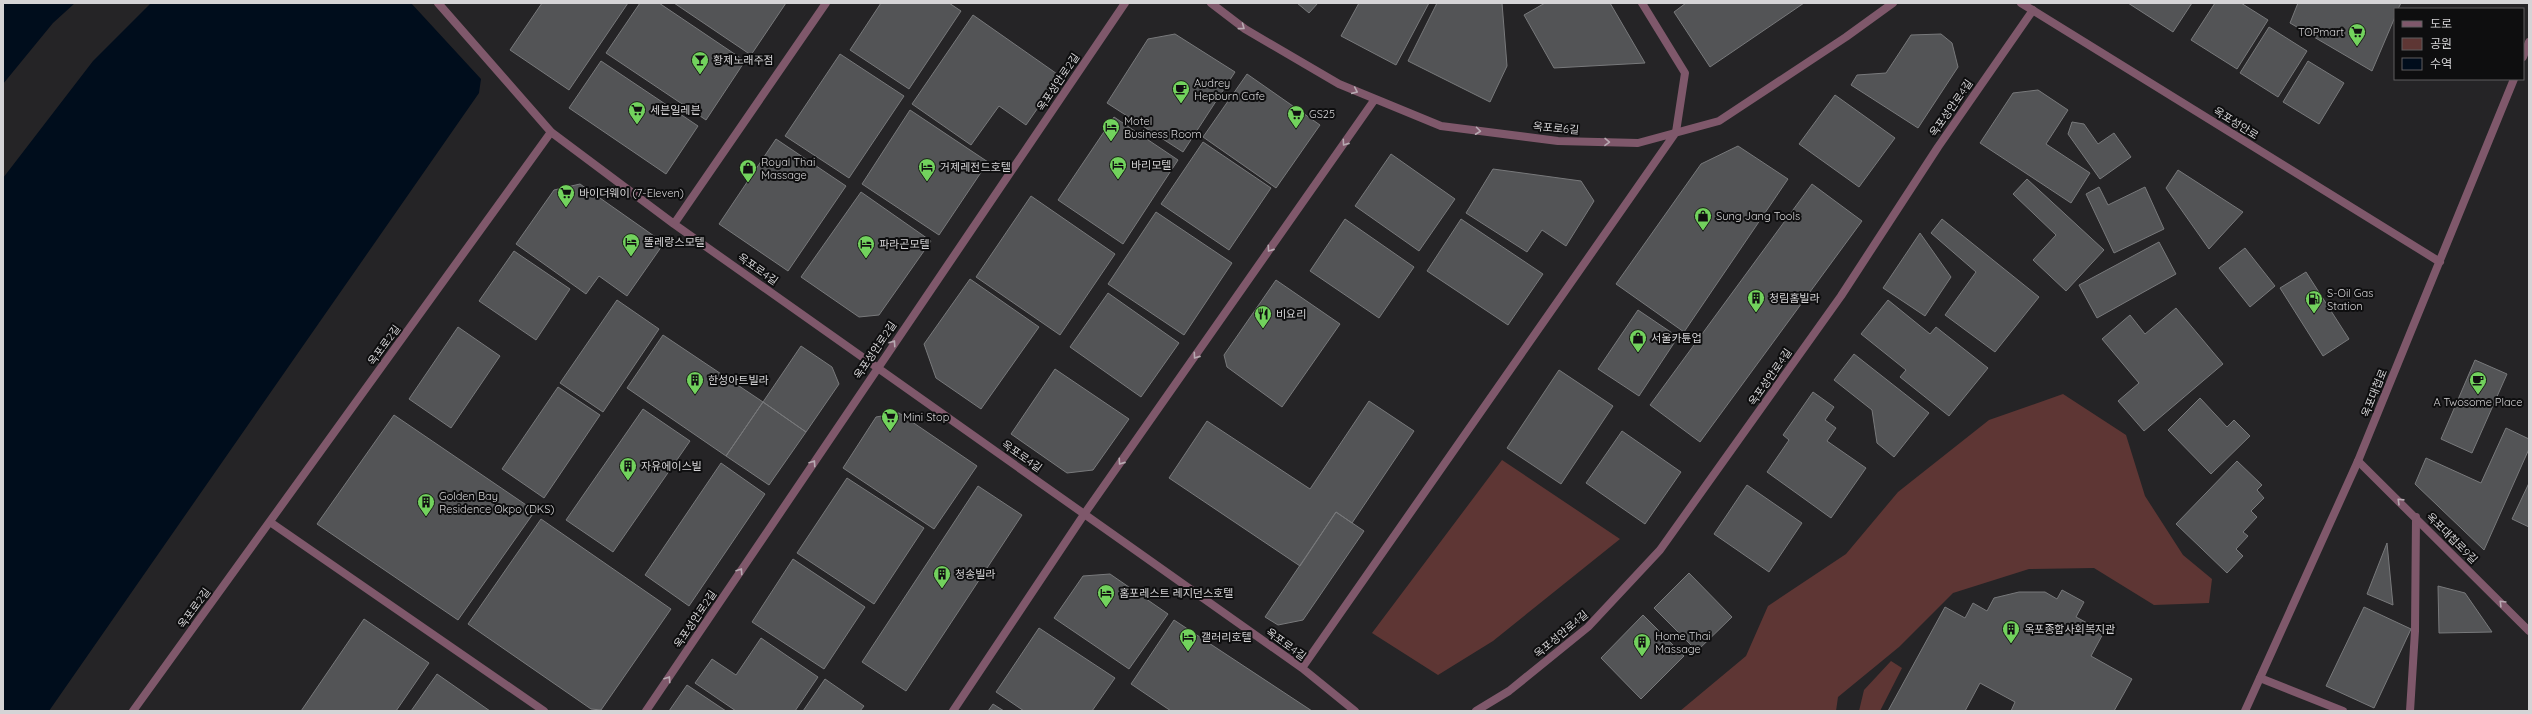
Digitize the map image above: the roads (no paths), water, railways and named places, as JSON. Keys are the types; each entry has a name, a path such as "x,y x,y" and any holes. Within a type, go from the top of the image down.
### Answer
{"street":[{"path":"438,3 552,132"},
{"path":"674,224 826,3"},
{"name":"옥포성안로2길","path":"646,711 877,366 1125,3"},
{"name":"옥포로6길","path":"1211,3 1245,29 1339,84 1441,126 1558,141 1638,143 1719,121 1846,37 1893,3"},
{"path":"1302,668 1676,132 1685,72 1642,3"},
{"name":"옥포성안로","path":"2021,3 2440,262"},
{"name":"옥포성안로4길","path":"1476,711 1510,691 1588,628 1660,550 1842,296 1938,147 2032,10"},
{"path":"2524,54 2529,42"},
{"name":"옥포대첩로","path":"2245,711 2358,461 2514,80"},
{"path":"954,711 1085,513 1375,99"},
{"name":"옥포로4길","path":"552,132 674,224 1085,513 1302,668 1355,711"},
{"name":"옥포로2길","path":"133,711 552,132"},
{"name":"옥포대첩로9길","path":"2358,461 2529,631"},
{"path":"2410,711 2415,631 2416,517"},
{"path":"270,522 544,711"},
{"path":"2260,678 2343,711"}],"water":[{"path":"3,3 75,3 53,23 3,84"},
{"path":"151,3 411,3 481,79 479,93 49,711 3,711 3,178 93,61"}],"place":[{"name":"TOPmart","path":"2357,47"},
{"name":"황제노래주점","path":"700,75"},
{"name":"Audrey Hepburn Cafe","path":"1181,104"},
{"name":"세븐일레븐","path":"637,125"},
{"name":"GS25","path":"1296,129"},
{"name":"Motel Business Room","path":"1111,142"},
{"name":"바리모텔","path":"1118,180"},
{"name":"거제레전드호텔","path":"927,182"},
{"name":"Royal Thai Massage","path":"748,183"},
{"name":"바이더웨이 (7-Eleven)","path":"566,208"},
{"name":"Sung Jang Tools","path":"1703,231"},
{"name":"똘레랑스모텔","path":"631,257"},
{"name":"파라곤모텔","path":"866,259"},
{"name":"청림홈빌라","path":"1756,313"},
{"name":"S-Oil Gas Station","path":"2314,314"},
{"name":"비요리","path":"1263,329"},
{"name":"서울카튠업","path":"1638,353"},
{"name":"한성아트빌라","path":"695,395"},
{"name":"A Twosome Place","path":"2478,395"},
{"name":"Mini Stop","path":"890,432"},
{"name":"자유에이스빌","path":"628,481"},
{"name":"Golden Bay Residence Okpo (DKS)","path":"426,517"},
{"name":"청송빌라","path":"942,589"},
{"name":"홈포레스트 레지던스호텔","path":"1106,608"},
{"name":"옥포종합사회복지관","path":"2011,644"},
{"name":"갤러리호텔","path":"1188,652"},
{"name":"Home Thai Massage","path":"1642,657"}]}
